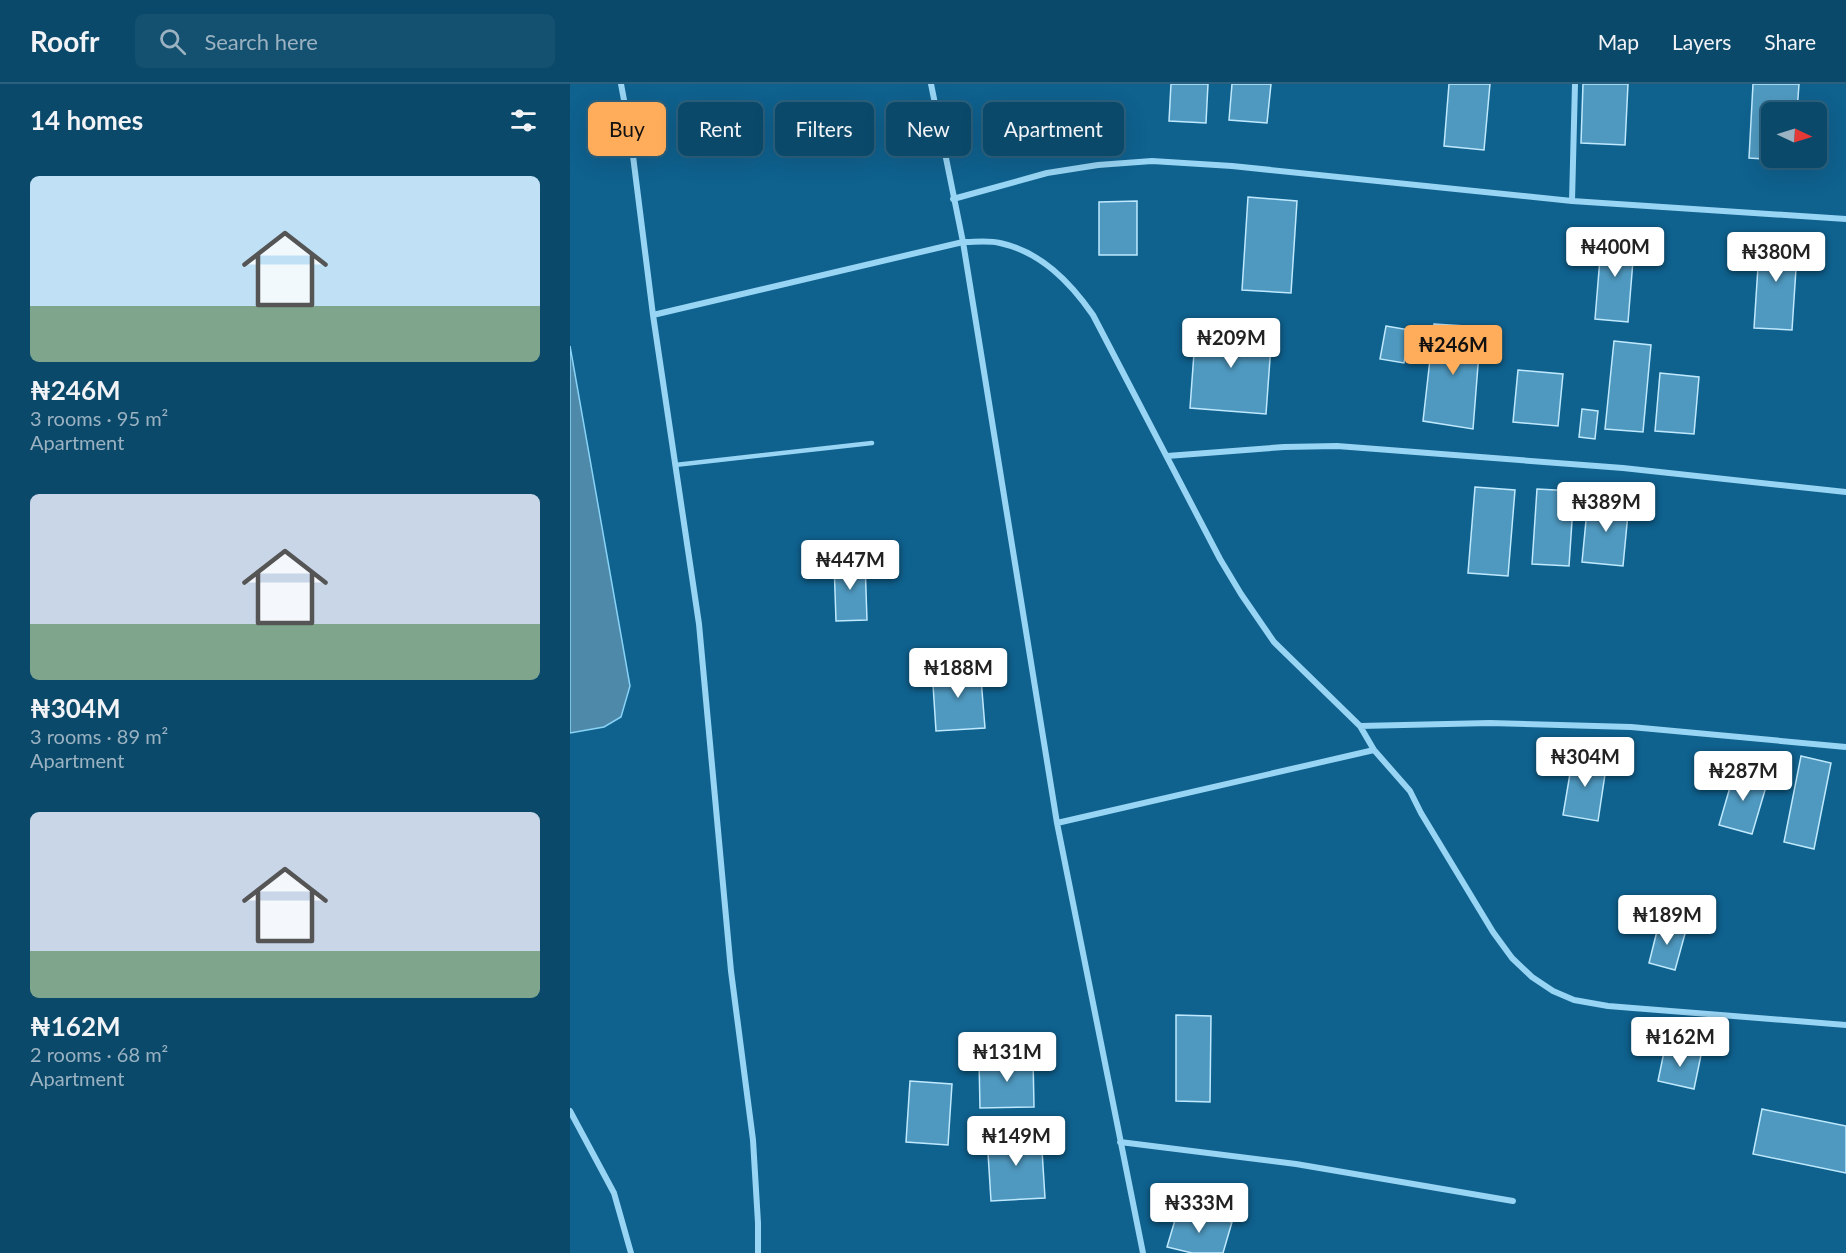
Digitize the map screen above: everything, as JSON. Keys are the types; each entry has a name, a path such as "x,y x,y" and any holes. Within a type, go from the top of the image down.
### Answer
{"street":[{"path":"621,84 630,132 653,315 699,624 731,971 753,1140 758,1253"},
{"path":"931,84 963,242 1057,823 1143,1253"},
{"path":"1572,201 1575,84"},
{"path":"953,199 1047,174 1098,165 1152,161 1232,166 1572,201 1846,219"},
{"path":"653,315 963,242 999,243 1029,252 1052,268 1076,290 1093,315 1220,559 1274,642 1360,726 1374,750 1410,791 1493,932 1532,978 1574,1000 1608,1005 1846,1025"},
{"path":"1167,456 1284,447 1337,446 1623,468 1846,492"},
{"path":"1360,726 1490,723 1631,727 1846,747"},
{"path":"1057,823 1374,750"},
{"path":"570,1111 614,1192 631,1253"},
{"path":"1120,1142 1296,1164 1513,1200"}],"lane":[{"path":"675,465 872,443"}],"water":[{"path":"570,346 630,686 621,717 604,727 570,733"}],"building":[{"path":"1171,84 1208,84 1206,123 1169,121"},
{"path":"1232,84 1271,84 1267,123 1229,120"},
{"path":"1449,84 1490,84 1484,150 1444,146"},
{"path":"1583,84 1628,84 1625,145 1581,143"},
{"path":"1753,84 1799,84 1798,102 1761,102 1761,159 1749,158"},
{"path":"1248,197 1297,201 1291,293 1242,290"},
{"path":"1137,201 1137,255 1099,255 1099,202"},
{"path":"1602,234 1635,236 1628,322 1595,319"},
{"path":"1760,236 1798,238 1792,330 1754,328"},
{"path":"1434,324 1481,327 1473,429 1423,421"},
{"path":"1196,325 1272,331 1266,414 1190,408"},
{"path":"1386,326 1410,330 1404,363 1380,359"},
{"path":"1614,341 1651,345 1643,432 1605,429"},
{"path":"1518,370 1563,374 1558,426 1513,422"},
{"path":"1660,373 1699,377 1694,434 1655,431"},
{"path":"1582,409 1598,411 1595,439 1579,437"},
{"path":"1475,487 1515,490 1508,576 1468,573"},
{"path":"1537,489 1574,491 1569,566 1532,564"},
{"path":"1588,500 1629,503 1623,566 1582,562"},
{"path":"865,561 867,620 836,621 834,562"},
{"path":"980,666 985,728 936,731 932,669"},
{"path":"1573,756 1607,761 1598,821 1563,815"},
{"path":"1801,756 1831,763 1814,849 1784,842"},
{"path":"1735,770 1768,780 1752,834 1719,825"},
{"path":"1659,923 1686,930 1675,970 1649,963"},
{"path":"1176,1015 1211,1016 1210,1102 1176,1101"},
{"path":"1665,1047 1701,1055 1694,1089 1658,1081"},
{"path":"1033,1057 1034,1107 980,1108 979,1059"},
{"path":"910,1081 952,1084 948,1145 906,1142"},
{"path":"1762,1109 1846,1126 1846,1173 1753,1154"},
{"path":"1041,1134 1045,1198 991,1201 987,1137"},
{"path":"1178,1210 1232,1222 1223,1253 1192,1253 1167,1247"}]}
